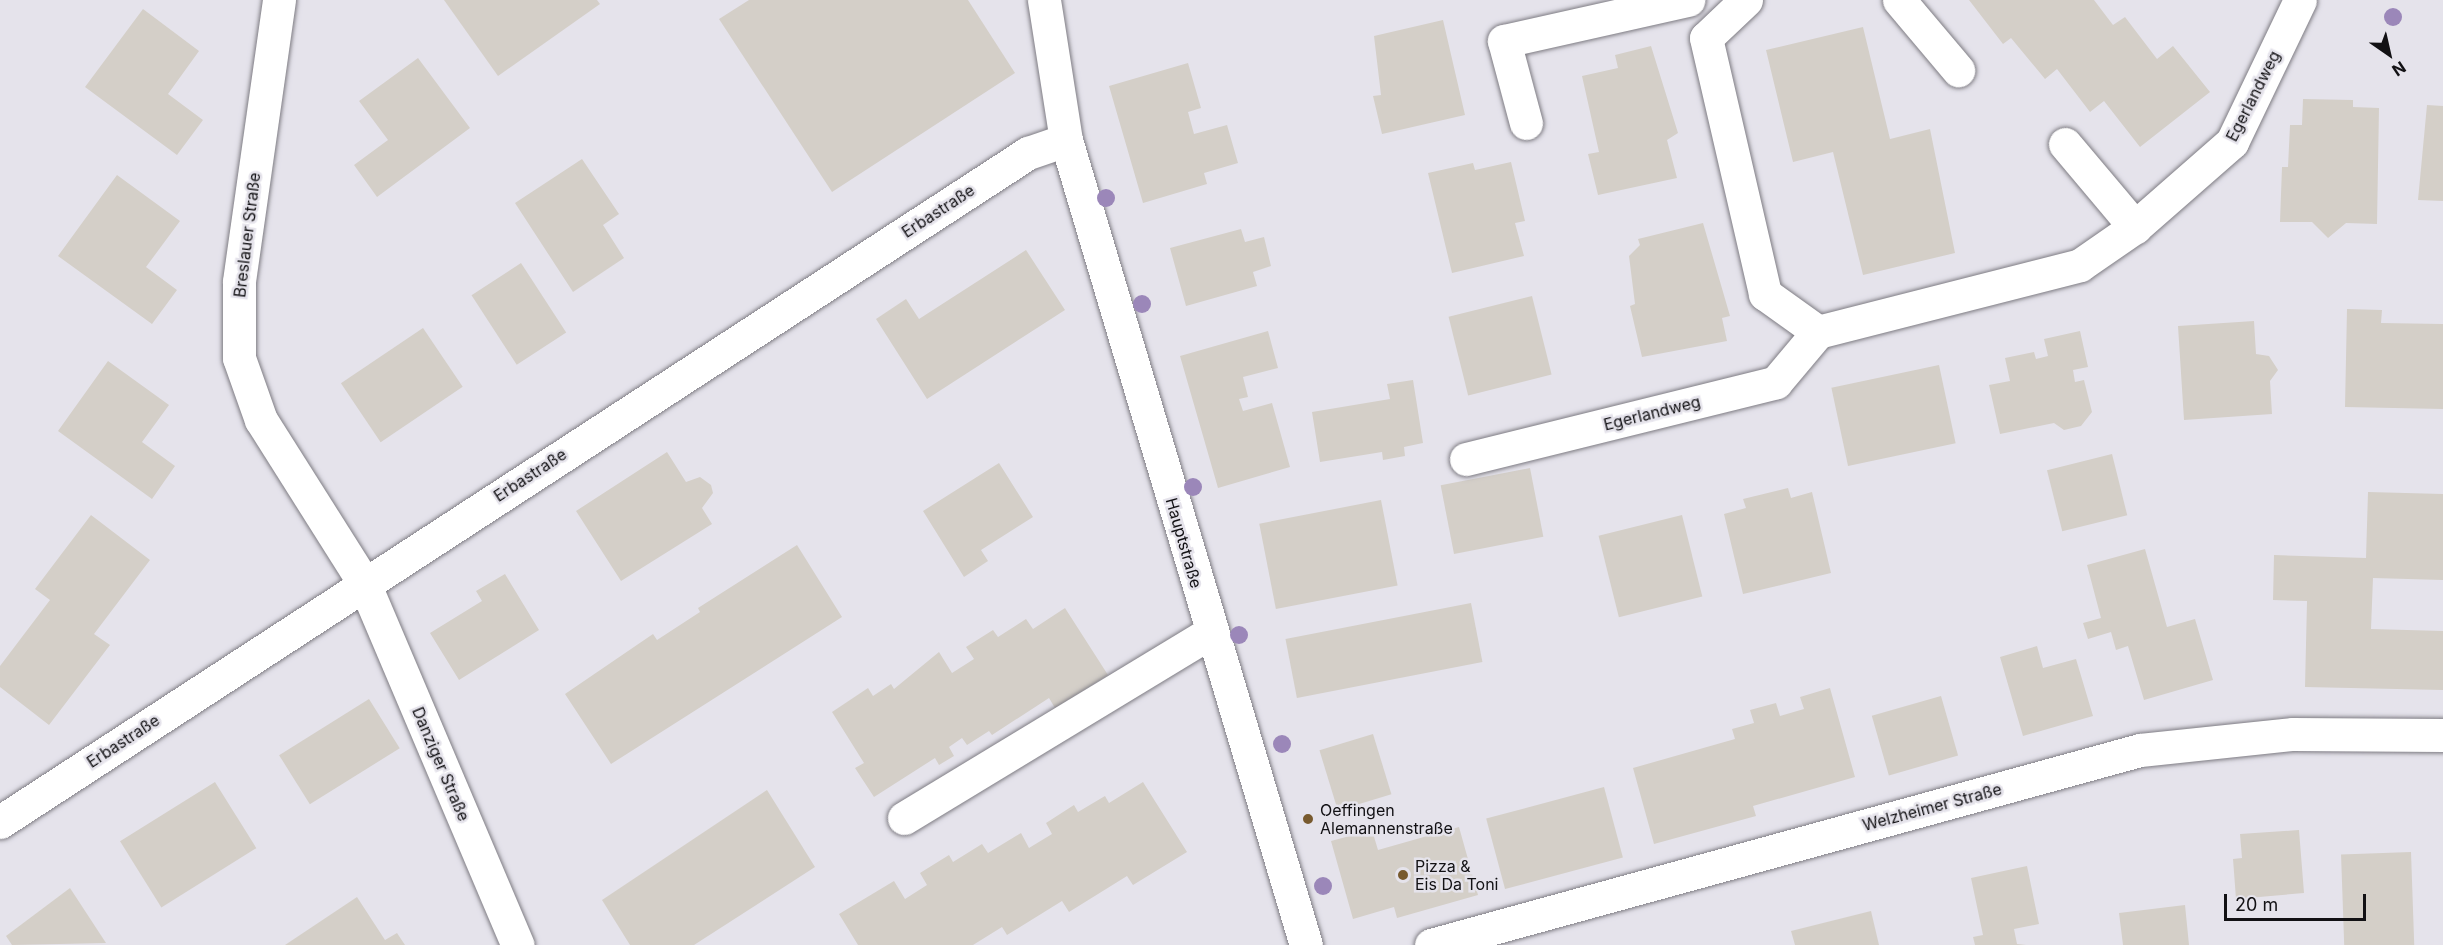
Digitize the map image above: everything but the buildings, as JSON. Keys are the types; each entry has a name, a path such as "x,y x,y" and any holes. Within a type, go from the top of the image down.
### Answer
{"street":[{"name":"Breslauer Straße","path":"279,0 239,282 239,358 261,420 364,583"},
{"name":"Hauptstraße","path":"1044,0 1066,140 1210,633 1306,945"},
{"path":"1526,123 1504,41 1688,0"},
{"path":"1746,0 1706,38 1765,294 1818,332"},
{"path":"1899,0 1958,70"},
{"name":"Egerlandweg","path":"1466,459 1776,382 1818,332 2080,264 2135,227 2232,142 2300,0"},
{"name":"Erbastraße","path":"0,822 1028,153 1066,140"},
{"path":"2065,144 2135,227"},
{"name":"Danziger Straße","path":"364,583 518,945"},
{"path":"904,818 1210,633"},
{"name":"Welzheimer Straße","path":"1431,945 2140,750 2293,734 2443,735"}],"place":[{"name":"Oeffingen Alemannenstraße","path":"1308,819"},
{"name":"Pizza & Eis Da Toni","path":"1403,875"}]}
